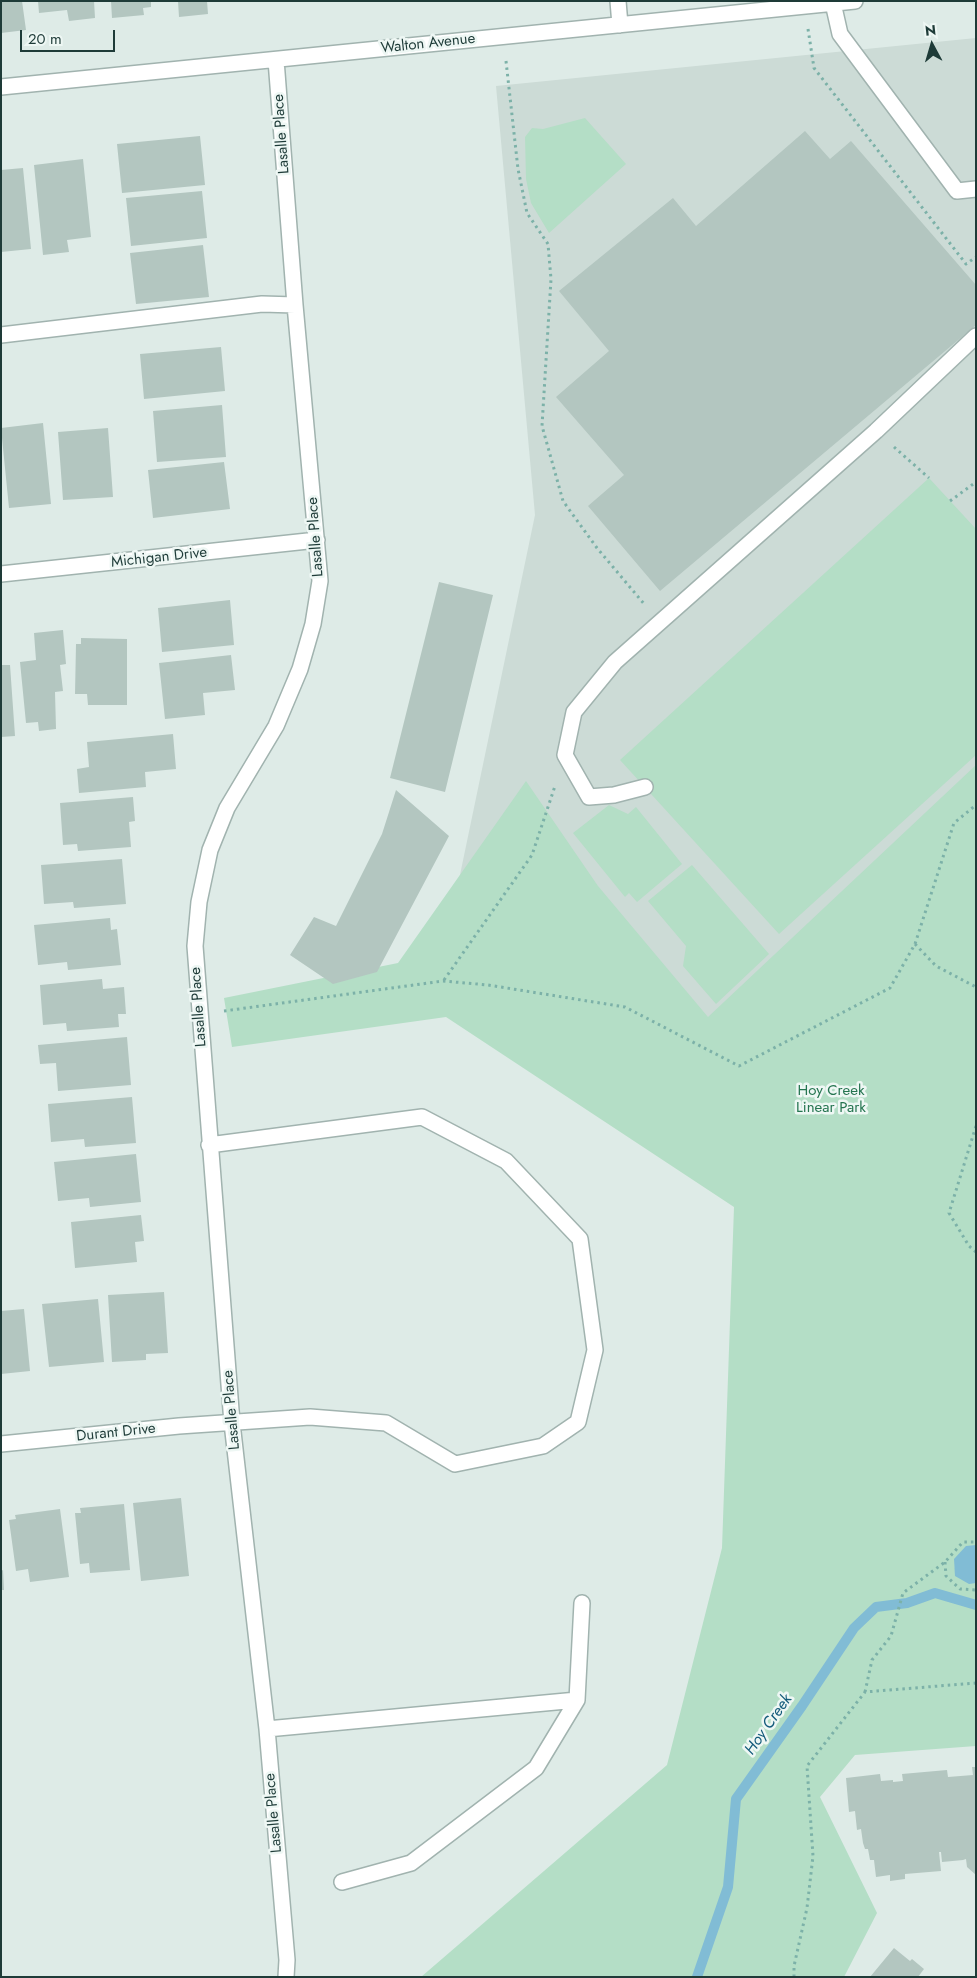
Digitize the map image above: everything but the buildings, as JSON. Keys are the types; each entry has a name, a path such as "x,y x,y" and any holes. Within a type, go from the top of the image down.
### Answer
{"street":[{"path":"618,1 620,25"},
{"name":"Walton Avenue","path":"1,87 855,1"},
{"path":"833,3 840,34 957,191 976,189"},
{"name":"Lasalle Place","path":"276,60 295,305 320,582 313,624 300,669 276,726 227,808 210,850 199,902 195,946 232,1423 266,1729 287,1960 286,1977"},
{"path":"1,335 262,304 295,305"},
{"path":"645,787 614,795 589,797 565,755 574,712 615,662 876,431 976,336"},
{"name":"Michigan Drive","path":"1,574 317,540"},
{"name":"Durant Drive","path":"1,1444 179,1426 310,1417 386,1422 455,1464 543,1446 578,1422 595,1350 580,1239 506,1162 422,1117 209,1145"},
{"path":"342,1882 411,1863 536,1768 577,1700 582,1603"},
{"path":"266,1729 577,1700"}],"path":[{"path":"806,6 808,37 814,68 966,264 976,257"},
{"path":"503,36 518,169 527,213 548,244 549,253 551,279 542,426 563,501 597,548 660,622"},
{"path":"876,431 929,478"},
{"path":"950,501 976,482"},
{"path":"443,981 532,855 565,755"},
{"path":"200,1013 243,1009 443,981 488,985 625,1007 739,1066 890,988 914,944 954,823 976,805"},
{"path":"914,944 936,966 976,987"},
{"path":"976,1126 949,1213 969,1246 976,1252"},
{"path":"794,1977 794,1966 807,1908 813,1856 807,1766 865,1692 872,1660 891,1636 903,1593 945,1562 963,1542 976,1542"},
{"path":"945,1562 946,1576 960,1589 976,1590"},
{"path":"865,1692 976,1683"}],"shaded area":[{"path":"976,38 976,1046 794,1065 451,918 535,515 496,86"}],"green space":[{"path":"585,118 626,164 549,233 531,203 526,179 525,137 532,128 543,129"},
{"path":"929,478 976,529 976,755 779,934 620,760"},
{"name":"Hoy Creek Linear Park","path":"976,765 976,1746 855,1755 820,1797 877,1913 844,1977 421,1977 667,1765 722,1548 734,1207 446,1017 232,1047 224,998 398,963 526,781 598,886 708,1017"},
{"path":"609,805 628,814 636,807 682,864 637,902 629,893 625,897 573,833"},
{"path":"692,865 769,954 716,1004 683,966 686,946 648,901"}],"water":[{"path":"976,1545 976,1583 969,1584 955,1576 954,1559 966,1546"}],"waterway":[{"name":"Hoy Creek","path":"697,1977 728,1887 736,1799 802,1706 854,1628 876,1607 907,1603 935,1593 976,1605"}]}
